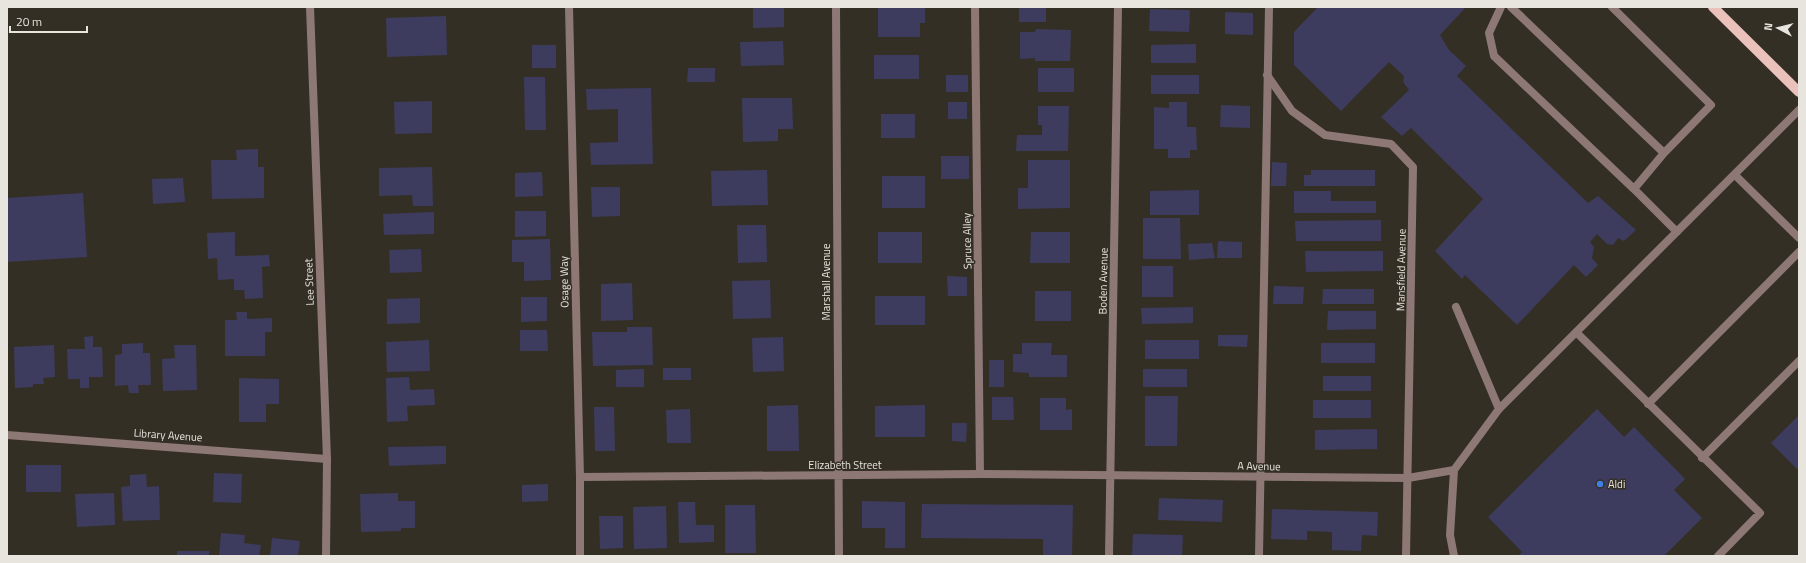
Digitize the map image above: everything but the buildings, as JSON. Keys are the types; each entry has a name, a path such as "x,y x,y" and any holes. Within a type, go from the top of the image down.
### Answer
{"main road":[{"path":"1713,7 1799,92"}],"street":[{"name":"Lee Street","path":"310,7 327,459 326,556"},
{"name":"Osage Way","path":"569,7 580,477 580,556"},
{"name":"Marshall Avenue","path":"836,7 839,556"},
{"name":"Spruce Alley","path":"976,7 980,474"},
{"name":"Boden Avenue","path":"1109,556 1118,7"},
{"path":"1259,556 1269,7"},
{"path":"1501,7 1490,33 1494,56 1677,232"},
{"path":"1511,7 1664,153"},
{"path":"1612,7 1711,105 1664,153 1634,189"},
{"name":"Mansfield Avenue","path":"1268,75 1292,111 1325,135 1391,144 1414,167 1406,556"},
{"path":"1454,556 1450,535 1454,470 1499,409 1799,110"},
{"path":"1735,175 1799,238"},
{"path":"1648,404 1799,252"},
{"path":"1456,306 1499,409"},
{"path":"1576,332 1702,458 1760,513 1718,556"},
{"path":"1702,458 1799,361"},
{"name":"Library Avenue","path":"7,435 327,459"},
{"name":"A Avenue","path":"1110,474 1408,478 1454,470"},
{"name":"Elizabeth Street","path":"580,477 1110,474"}],"place":[{"name":"Aldi","path":"1600,484"}]}
